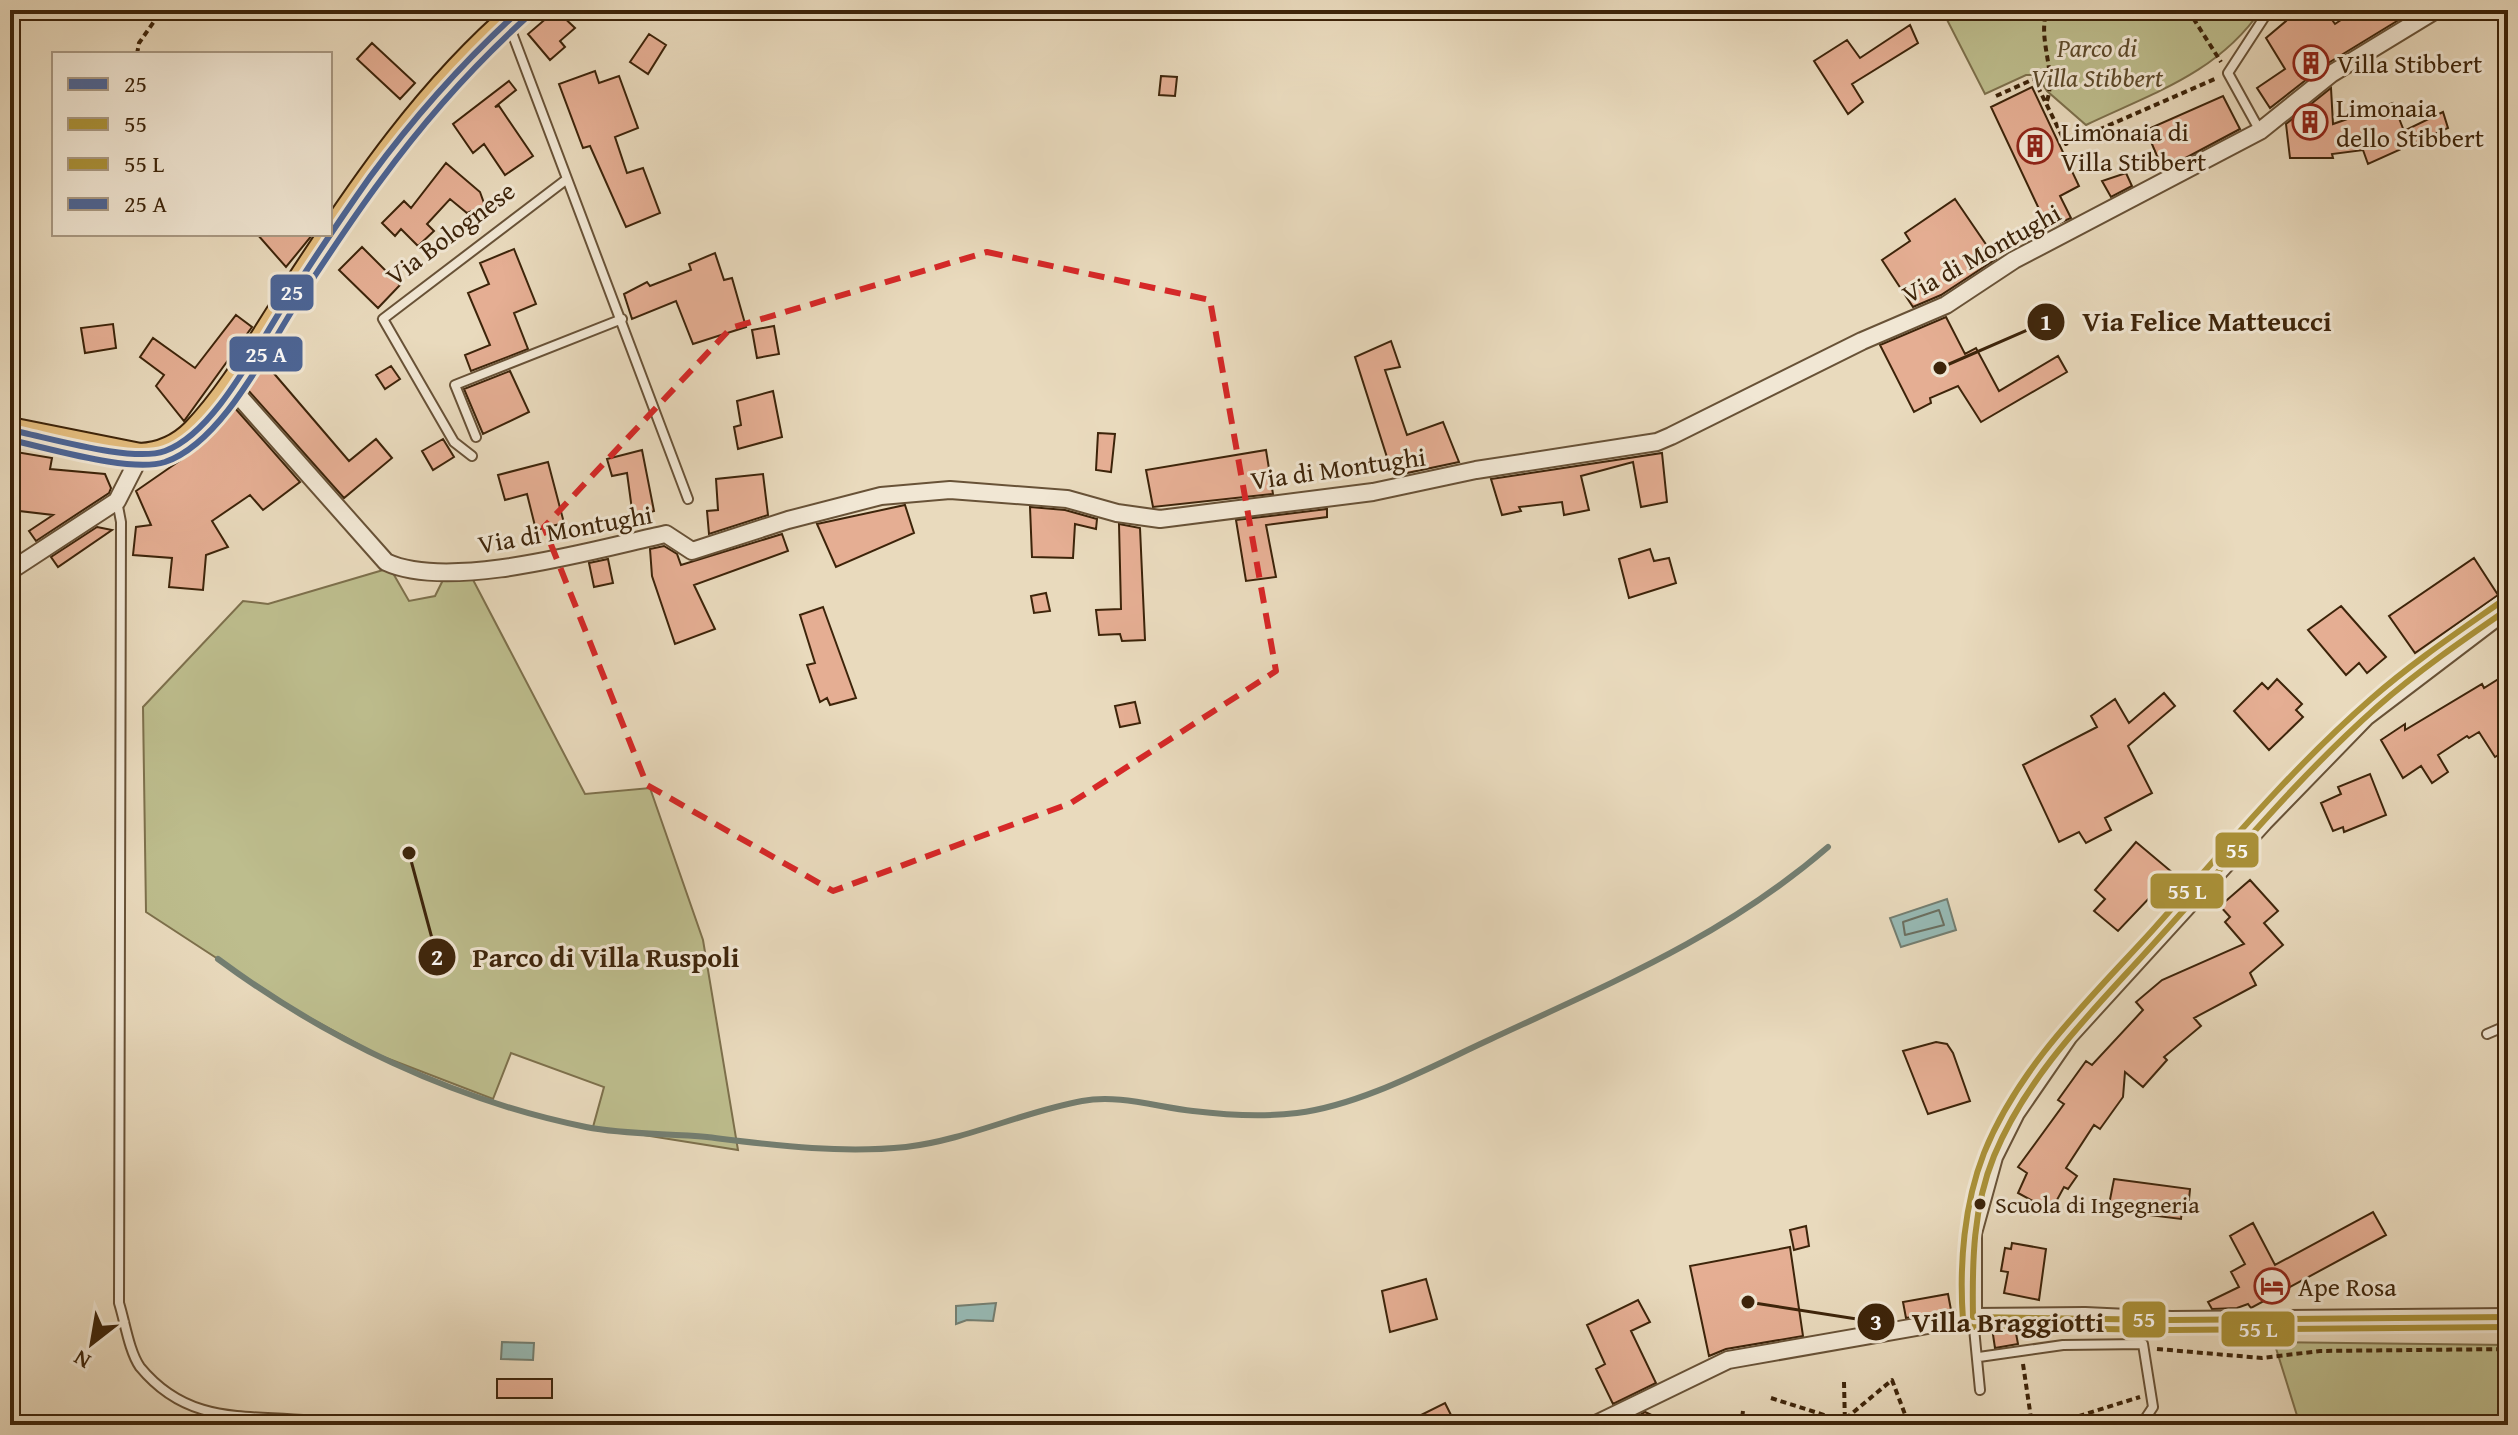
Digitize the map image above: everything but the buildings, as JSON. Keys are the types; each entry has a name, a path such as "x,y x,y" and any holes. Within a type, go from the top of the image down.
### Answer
{"main road":[{"path":"332,232 422,110 514,15"},
{"path":"10,430 140,456 156,455 183,441 230,386 329,236"}],"street":[{"name":"Via di Montughi","path":"230,386 386,562 400,569 440,572 511,566 666,534 692,551 788,520 881,496 950,490 1067,499 1117,513 1160,519 1373,492 1476,470 1657,442 1862,341 1946,305 2014,260 2260,131 2331,74 2436,10"},
{"path":"10,571 117,501 140,456"},
{"path":"1973,1317 1973,1233 1994,1157 2016,1113 2069,1036 2264,822 2366,717 2508,609"},
{"path":"1594,1425 1728,1360 1973,1317 2085,1316 2171,1320 2508,1317"}],"lane":[{"path":"2260,131 2228,73 2269,10"},
{"path":"514,15 567,179 688,499"},
{"name":"Via Bolognese","path":"472,456 454,442 383,319 567,179"},
{"path":"476,437 455,385 622,319"},
{"path":"117,501 121,522 119,1303 139,1366 174,1400 218,1419 320,1421 340,1425"},
{"path":"2487,1034 2508,1025"},
{"path":"1973,1317 1980,1390"},
{"path":"1979,1357 2063,1345 2143,1344 2153,1407 2141,1425"}],"path":[{"path":"137,52 139,43 162,10"},
{"path":"2046,104 2052,80 2044,34 2047,10"},
{"path":"1996,96 2034,79 2066,144 2228,73 2188,10"},
{"path":"2155,1349 2262,1358 2320,1351 2508,1349"},
{"path":"2021,1352 2032,1425"},
{"path":"1838,1425 1892,1380 1909,1425"},
{"path":"1844,1382 1844,1423"},
{"path":"2050,1425 2149,1394"},
{"path":"1771,1398 1844,1423"},
{"path":"1741,1425 1743,1411"},
{"path":"2078,1425 2112,1416 2124,1425"}],"highlighted area":[{"path":"987,252 1210,300 1276,671 1071,803 833,891 647,785 544,527 731,328"}],"green space":[{"name":"Parco di Villa Stibbert","path":"1942,10 2261,10 2244,32 2204,66 2086,125 2047,91 2037,75 2026,75 1985,94"},
{"path":"390,568 409,601 435,596 445,576 470,574 585,794 650,788 703,940 738,1150 593,1127 604,1087 511,1053 493,1099 376,1054 299,1012 146,912 143,707 243,601 268,604"},
{"path":"2274,1342 2508,1345 2508,1425 2300,1425"}],"water":[{"path":"1947,899 1956,930 1901,947 1890,918"},
{"path":"996,1303 993,1321 967,1320 956,1324 956,1306"},
{"path":"502,1342 534,1343 533,1360 501,1359"}],"waterway":[{"path":"218,959 302,1015 393,1063 488,1101 536,1115 616,1131 806,1148 881,1149 950,1138 1060,1106 1096,1099 1258,1115 1297,1113 1346,1102 1421,1072 1667,955 1749,907 1828,847"}],"transit line":[{"name":"25","path":"332,232 387,154 422,111 520,10"},
{"path":"10,440 111,462 150,465 165,462 185,452 205,436 240,394 295,306 397,158 468,75 527,17"},
{"name":"25","path":"10,430 89,448 132,454 165,451 183,441 218,408 330,236"},
{"path":"2502,601 2435,648 2341,726 2258,812 2057,1035 2016,1091 1984,1153 1964,1235 1962,1299 1963,1320 1972,1327 2171,1330 2508,1327"},
{"name":"55","path":"2508,609 2393,694 2319,762 2088,1015 2045,1068 2009,1125 1987,1175 1975,1235 1973,1297 1973,1317 2171,1320 2508,1317"}],"place":[{"name":"Villa Stibbert","path":"2311,63"},
{"name":"Limonaia dello Stibbert","path":"2310,122"},
{"name":"Limonaia di Villa Stibbert","path":"2035,146"},
{"name":"Via Felice Matteucci","path":"1940,368"},
{"name":"Parco di Villa Ruspoli","path":"409,853"},
{"name":"Scuola di Ingegneria","path":"1980,1204"},
{"name":"Ape Rosa","path":"2272,1286"},
{"name":"Villa Braggiotti","path":"1748,1302"}]}
